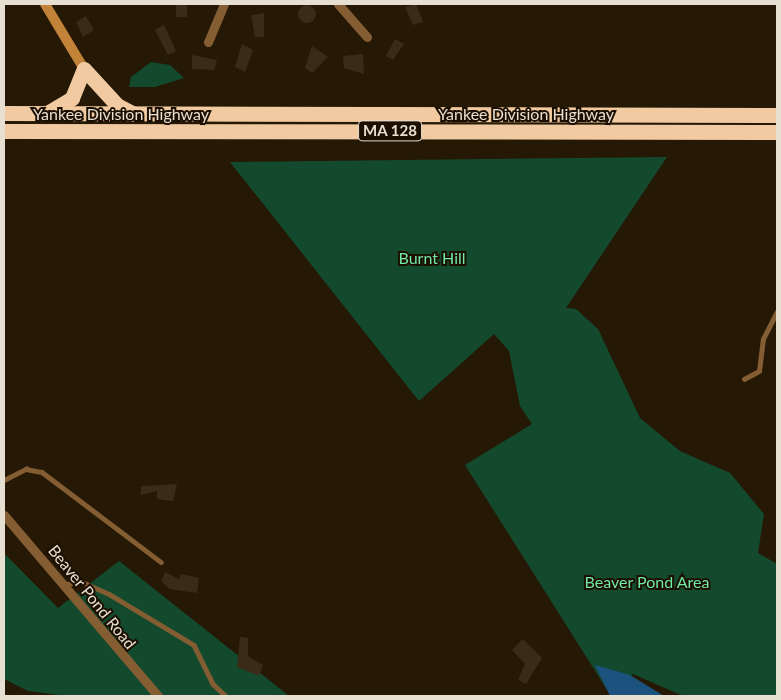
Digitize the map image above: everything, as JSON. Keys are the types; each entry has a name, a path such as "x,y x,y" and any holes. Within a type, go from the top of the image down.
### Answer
{"highway":[{"path":"47,114 72,98 84,69 118,105 135,114"},
{"name":"Yankee Division Highway","path":"4,113 777,116"},
{"name":"Yankee Division Highway","path":"4,131 777,132"}],"main road":[{"path":"46,4 84,69"}],"street":[{"path":"208,42 224,4"},
{"path":"338,4 367,37"},
{"name":"Beaver Pond Road","path":"4,515 158,696"}],"lane":[{"path":"744,378 759,371 762,339 777,312"},
{"path":"4,480 26,469 42,472 161,562"},
{"path":"63,585 80,581 109,594 194,645 213,684 226,696"}],"green space":[{"path":"151,62 170,65 184,78 155,87 129,87 131,77"},
{"path":"667,157 566,308 576,309 598,329 640,418 680,451 730,473 764,514 758,553 777,564 777,696 683,696 633,674 611,696 465,465 532,424 520,406 509,351 494,334 419,401 230,162"},
{"path":"4,553 58,608 119,561 289,696 67,696 28,691 4,679"}],"water":[{"path":"595,665 630,675 664,696 610,696"}],"building":[{"path":"176,4 187,4 187,17 176,17"},
{"path":"416,4 423,22 413,25 405,7"},
{"path":"303,5 311,5 316,10 314,21 303,23 298,18 298,10"},
{"path":"264,13 264,37 255,37 251,15"},
{"path":"86,16 94,30 83,37 76,22"},
{"path":"164,25 176,51 168,55 155,30"},
{"path":"395,39 404,44 393,60 386,56"},
{"path":"242,44 253,50 245,72 235,67"},
{"path":"312,46 328,57 312,73 305,68"},
{"path":"363,54 364,74 344,68 343,56"},
{"path":"192,55 217,60 214,70 192,69"},
{"path":"177,484 173,501 157,499 157,491 141,495 141,486"},
{"path":"165,572 179,579 181,574 199,578 197,593 170,589 161,581"},
{"path":"240,637 248,638 248,656 263,665 259,676 237,667"},
{"path":"523,639 542,658 526,684 518,680 525,664 512,650"}],"park label":[{"name":"Burnt Hill","path":"432,258"},
{"name":"Beaver Pond Area","path":"647,582"}]}
